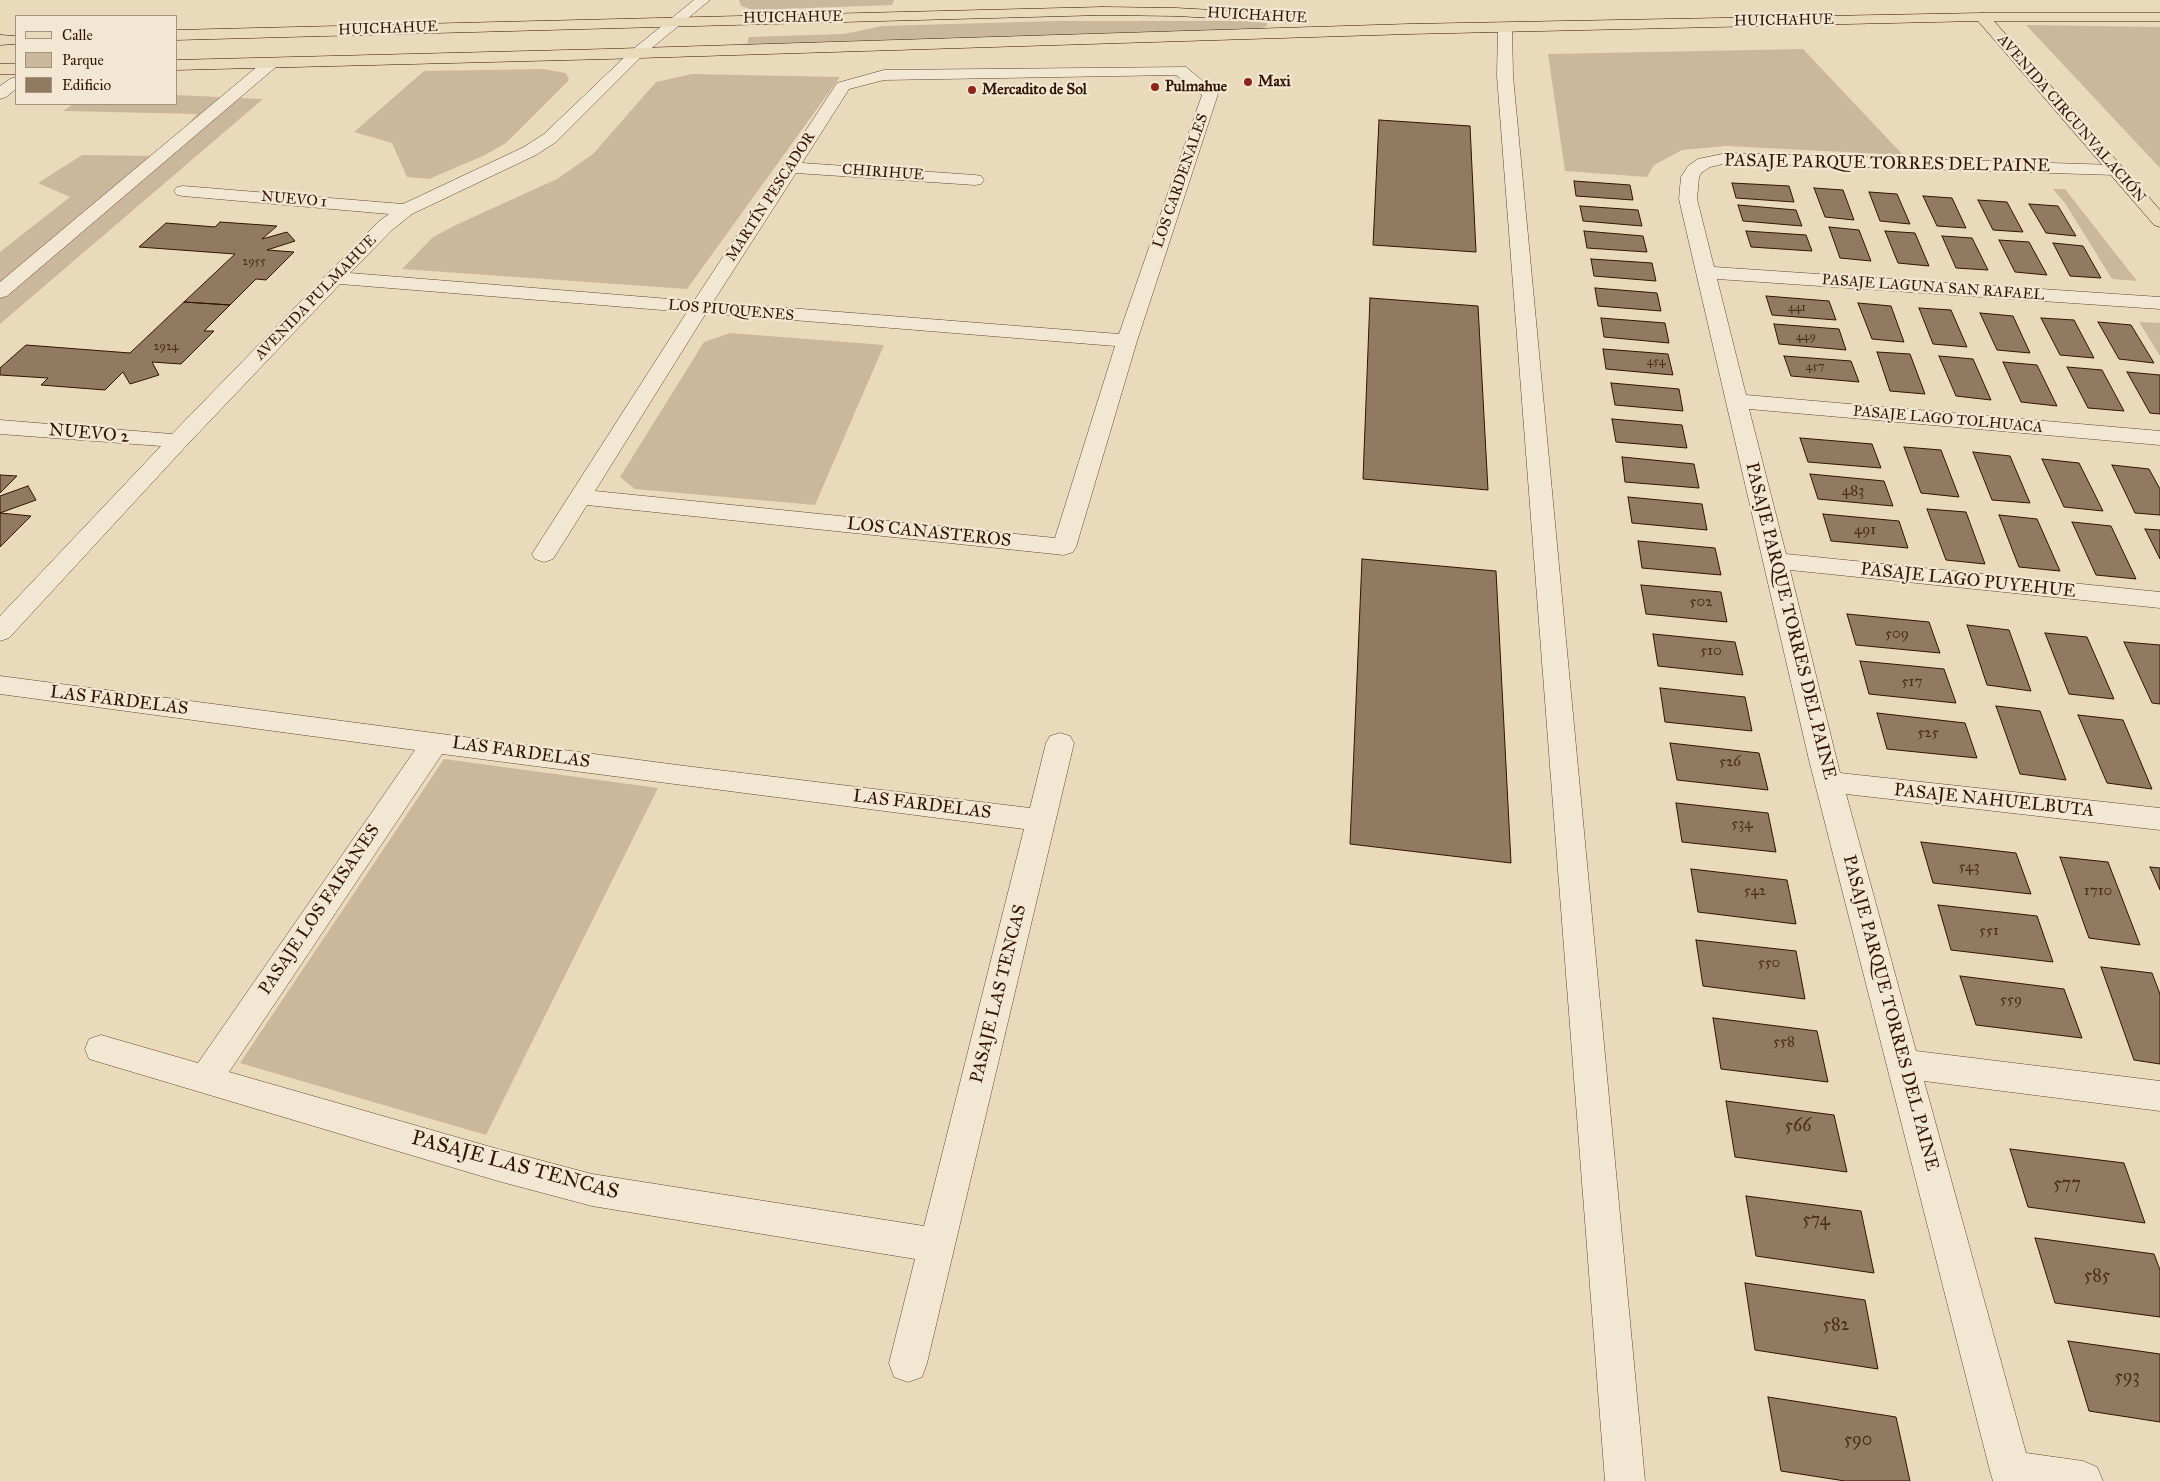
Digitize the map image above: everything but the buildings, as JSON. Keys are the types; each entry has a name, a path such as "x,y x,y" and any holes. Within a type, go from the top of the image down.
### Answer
{"main road":[{"name":"HUICHAHUE","path":"178,35 676,21 1102,12 1267,16 1409,28"},
{"name":"HUICHAHUE","path":"178,65 637,54 1409,28 1982,17 2160,17"},
{"name":"AVENIDA CIRCUNVALACIÓN","path":"1982,17 2160,221"},
{"path":"0,40 15,40"},
{"path":"0,69 15,69"}],"street":[{"name":"AVENIDA PULMAHUE","path":"0,632 178,441 385,226 406,210 530,151 550,138 637,54 703,0"},
{"path":"1505,27 1506,96 1625,1481"},
{"path":"0,292 271,62"},
{"name":"LOS CARDENALES","path":"843,86 884,75 1180,70 1210,94 1127,341"},
{"path":"0,94 15,83"},
{"name":"MARTÍN PESCADOR","path":"699,308 843,86"},
{"name":"PASAJE PARQUE TORRES DEL PAINE","path":"2011,1476 1829,782 1688,199 1690,177 1694,170 1714,160 1741,157 2116,170"},
{"name":"CHIRIHUE","path":"790,167 976,180"},
{"name":"NUEVO 1","path":"183,191 406,210"},
{"name":"PASAJE LAGUNA SAN RAFAEL","path":"1705,272 2160,303"},
{"name":"LOS PIUQUENES","path":"335,278 1127,341"},
{"path":"544,554 699,308"},
{"name":"LOS CANASTEROS","path":"580,497 1064,547 1127,341"},
{"name":"PASAJE LAGO TOLHUACA","path":"1737,401 2160,438"},
{"name":"NUEVO 2","path":"0,427 178,441"},
{"name":"PASAJE LAGO PUYEHUE","path":"1775,561 2160,600"},
{"name":"LAS FARDELAS","path":"0,685 685,776 1041,820"},
{"name":"PASAJE LOS FAISANES","path":"206,1078 434,742"},
{"name":"PASAJE LAS TENCAS","path":"908,1363 1060,743"},
{"name":"PASAJE NAHUELBUTA","path":"1829,782 2160,819"},
{"name":"PASAJE LAS TENCAS","path":"101,1049 206,1078 498,1165 592,1190 937,1245"},
{"path":"1903,1064 2160,1096"},
{"path":"2011,1476 2083,1481"}],"green space":[{"path":"739,0 894,0 892,5 753,10 741,6"},
{"path":"1056,21 1261,21 1267,23 1267,26 1262,28 747,44 749,37 844,34 882,26"},
{"path":"2026,25 2160,27 2160,168"},
{"path":"1803,49 1903,155 1726,146 1682,150 1654,165 1647,177 1565,171 1548,54"},
{"path":"543,69 566,73 569,80 506,143 485,155 429,179 407,177 392,143 354,132 424,71"},
{"path":"692,74 840,77 687,289 402,269 433,237 557,179 593,154 656,82"},
{"path":"178,95 263,99 0,324 0,252 70,197 38,183 82,155 161,156 197,114 63,111 72,105 178,105"},
{"path":"2053,189 2065,189 2137,281 2112,279 2065,203"},
{"path":"2139,322 2160,323 2160,356"},
{"path":"730,333 884,345 815,505 635,489 620,477 704,342"},
{"path":"444,759 658,788 486,1135 240,1063"}],"place":[{"name":"Maxi","path":"1248,82"},
{"name":"Pulmahue","path":"1155,87"},
{"name":"Mercadito de Sol","path":"972,90"}]}
